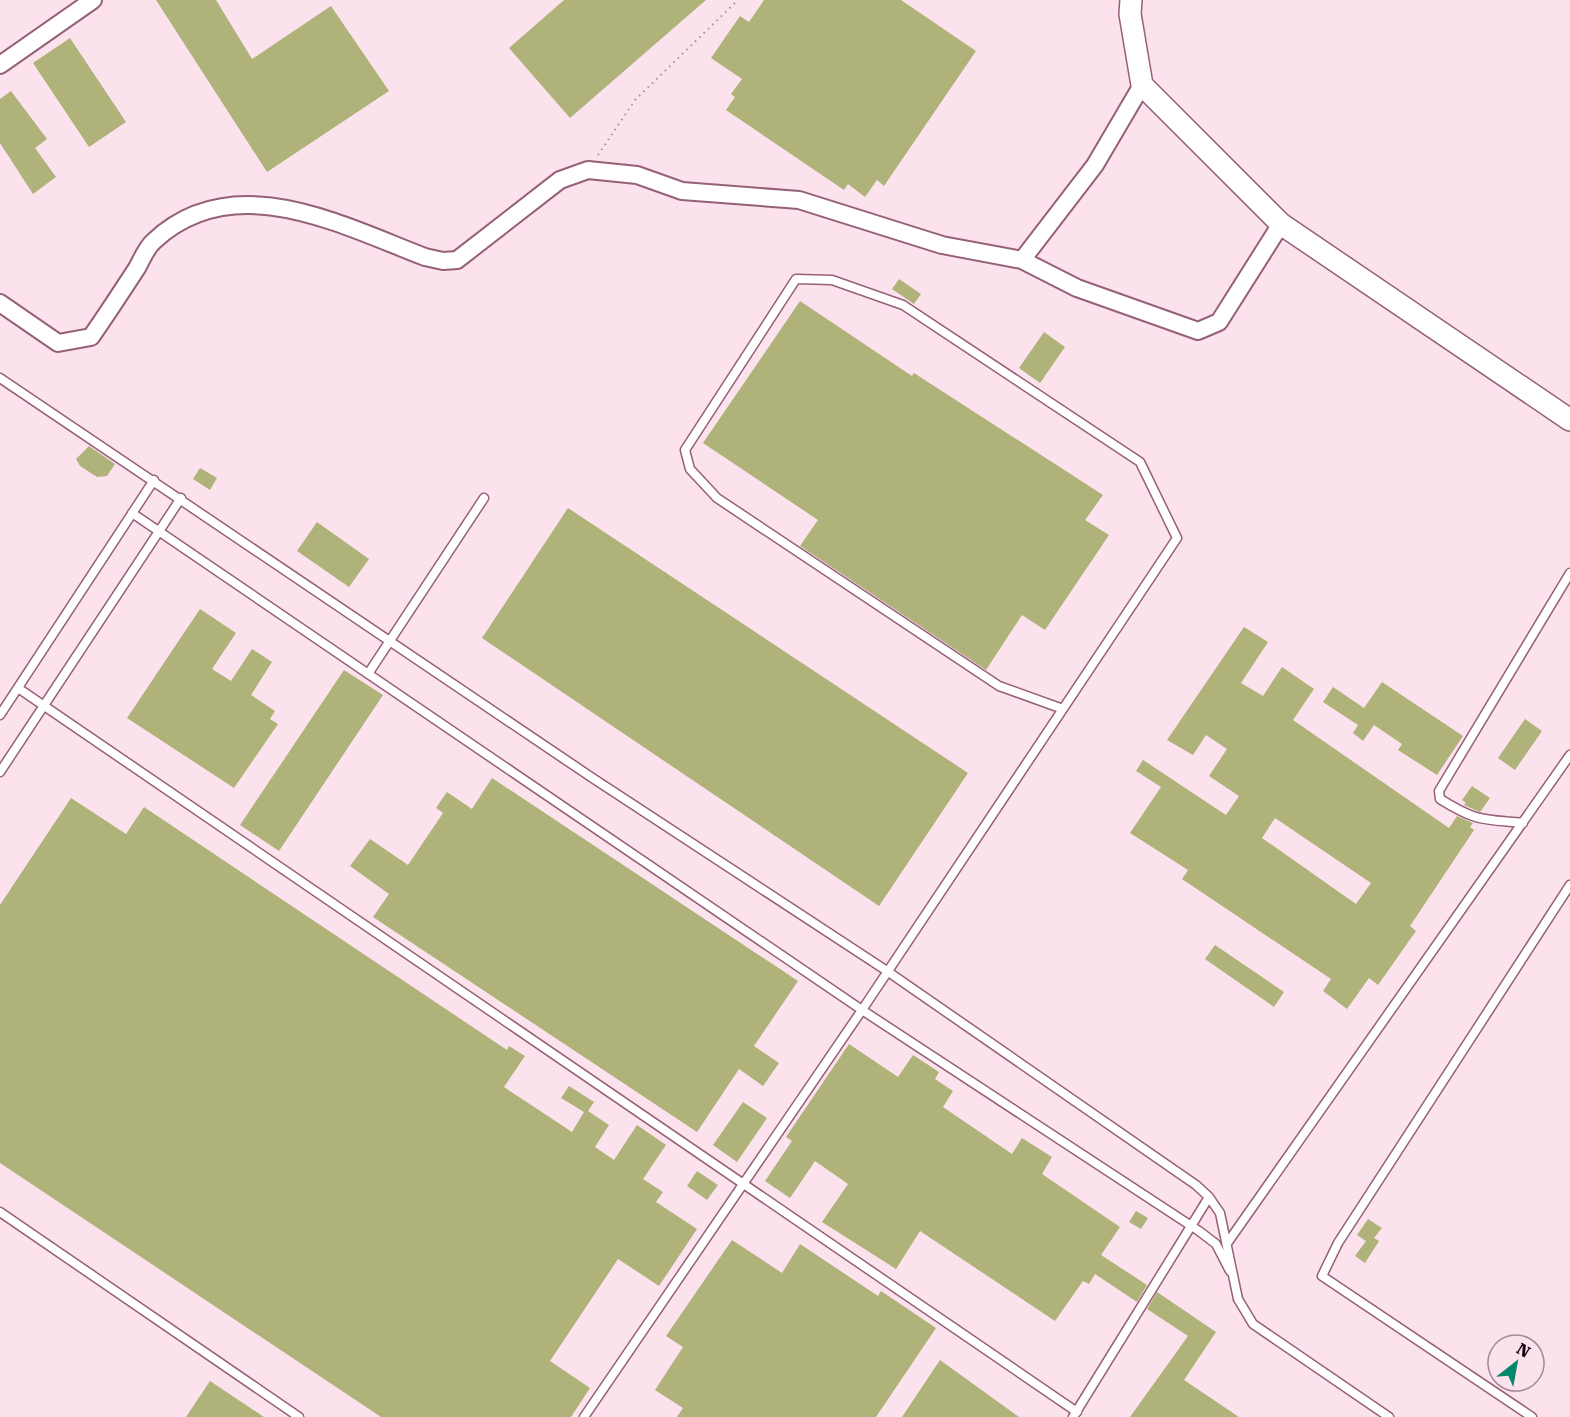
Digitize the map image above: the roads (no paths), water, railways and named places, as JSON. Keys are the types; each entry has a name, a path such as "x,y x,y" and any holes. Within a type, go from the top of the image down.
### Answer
{"street":[{"path":"0,65 93,0"},
{"path":"1131,0 1130,14 1142,85 1281,224 1570,420"},
{"path":"1022,260 1095,165 1142,85"},
{"path":"0,303 58,343 92,337 152,242 178,222 205,211 241,204 304,211 425,257 443,261 457,260 560,180 588,170 637,175 682,191 799,201 942,245 1022,260 1077,288 1198,331 1219,322 1281,224"}],"lane":[{"path":"584,1417 862,1010 887,971 1063,709 1177,538 1140,462 903,305 832,280 796,279 685,450 690,469 717,498 999,686 1063,709"},
{"path":"0,378 181,498 591,777 887,971 1209,1197 1220,1214 1228,1242 1238,1299 1253,1324 1389,1417"},
{"path":"0,715 154,480"},
{"path":"0,772 181,498"},
{"path":"368,674 483,498"},
{"path":"132,513 862,1010 1191,1226 1216,1244 1235,1283"},
{"path":"1523,823 1487,822 1466,815 1440,799 1439,791 1570,573"},
{"path":"18,688 1075,1414 1209,1197"},
{"path":"1228,1242 1570,755"},
{"path":"1532,1417 1323,1276 1338,1243 1570,885"},
{"path":"0,1212 299,1417"}]}
